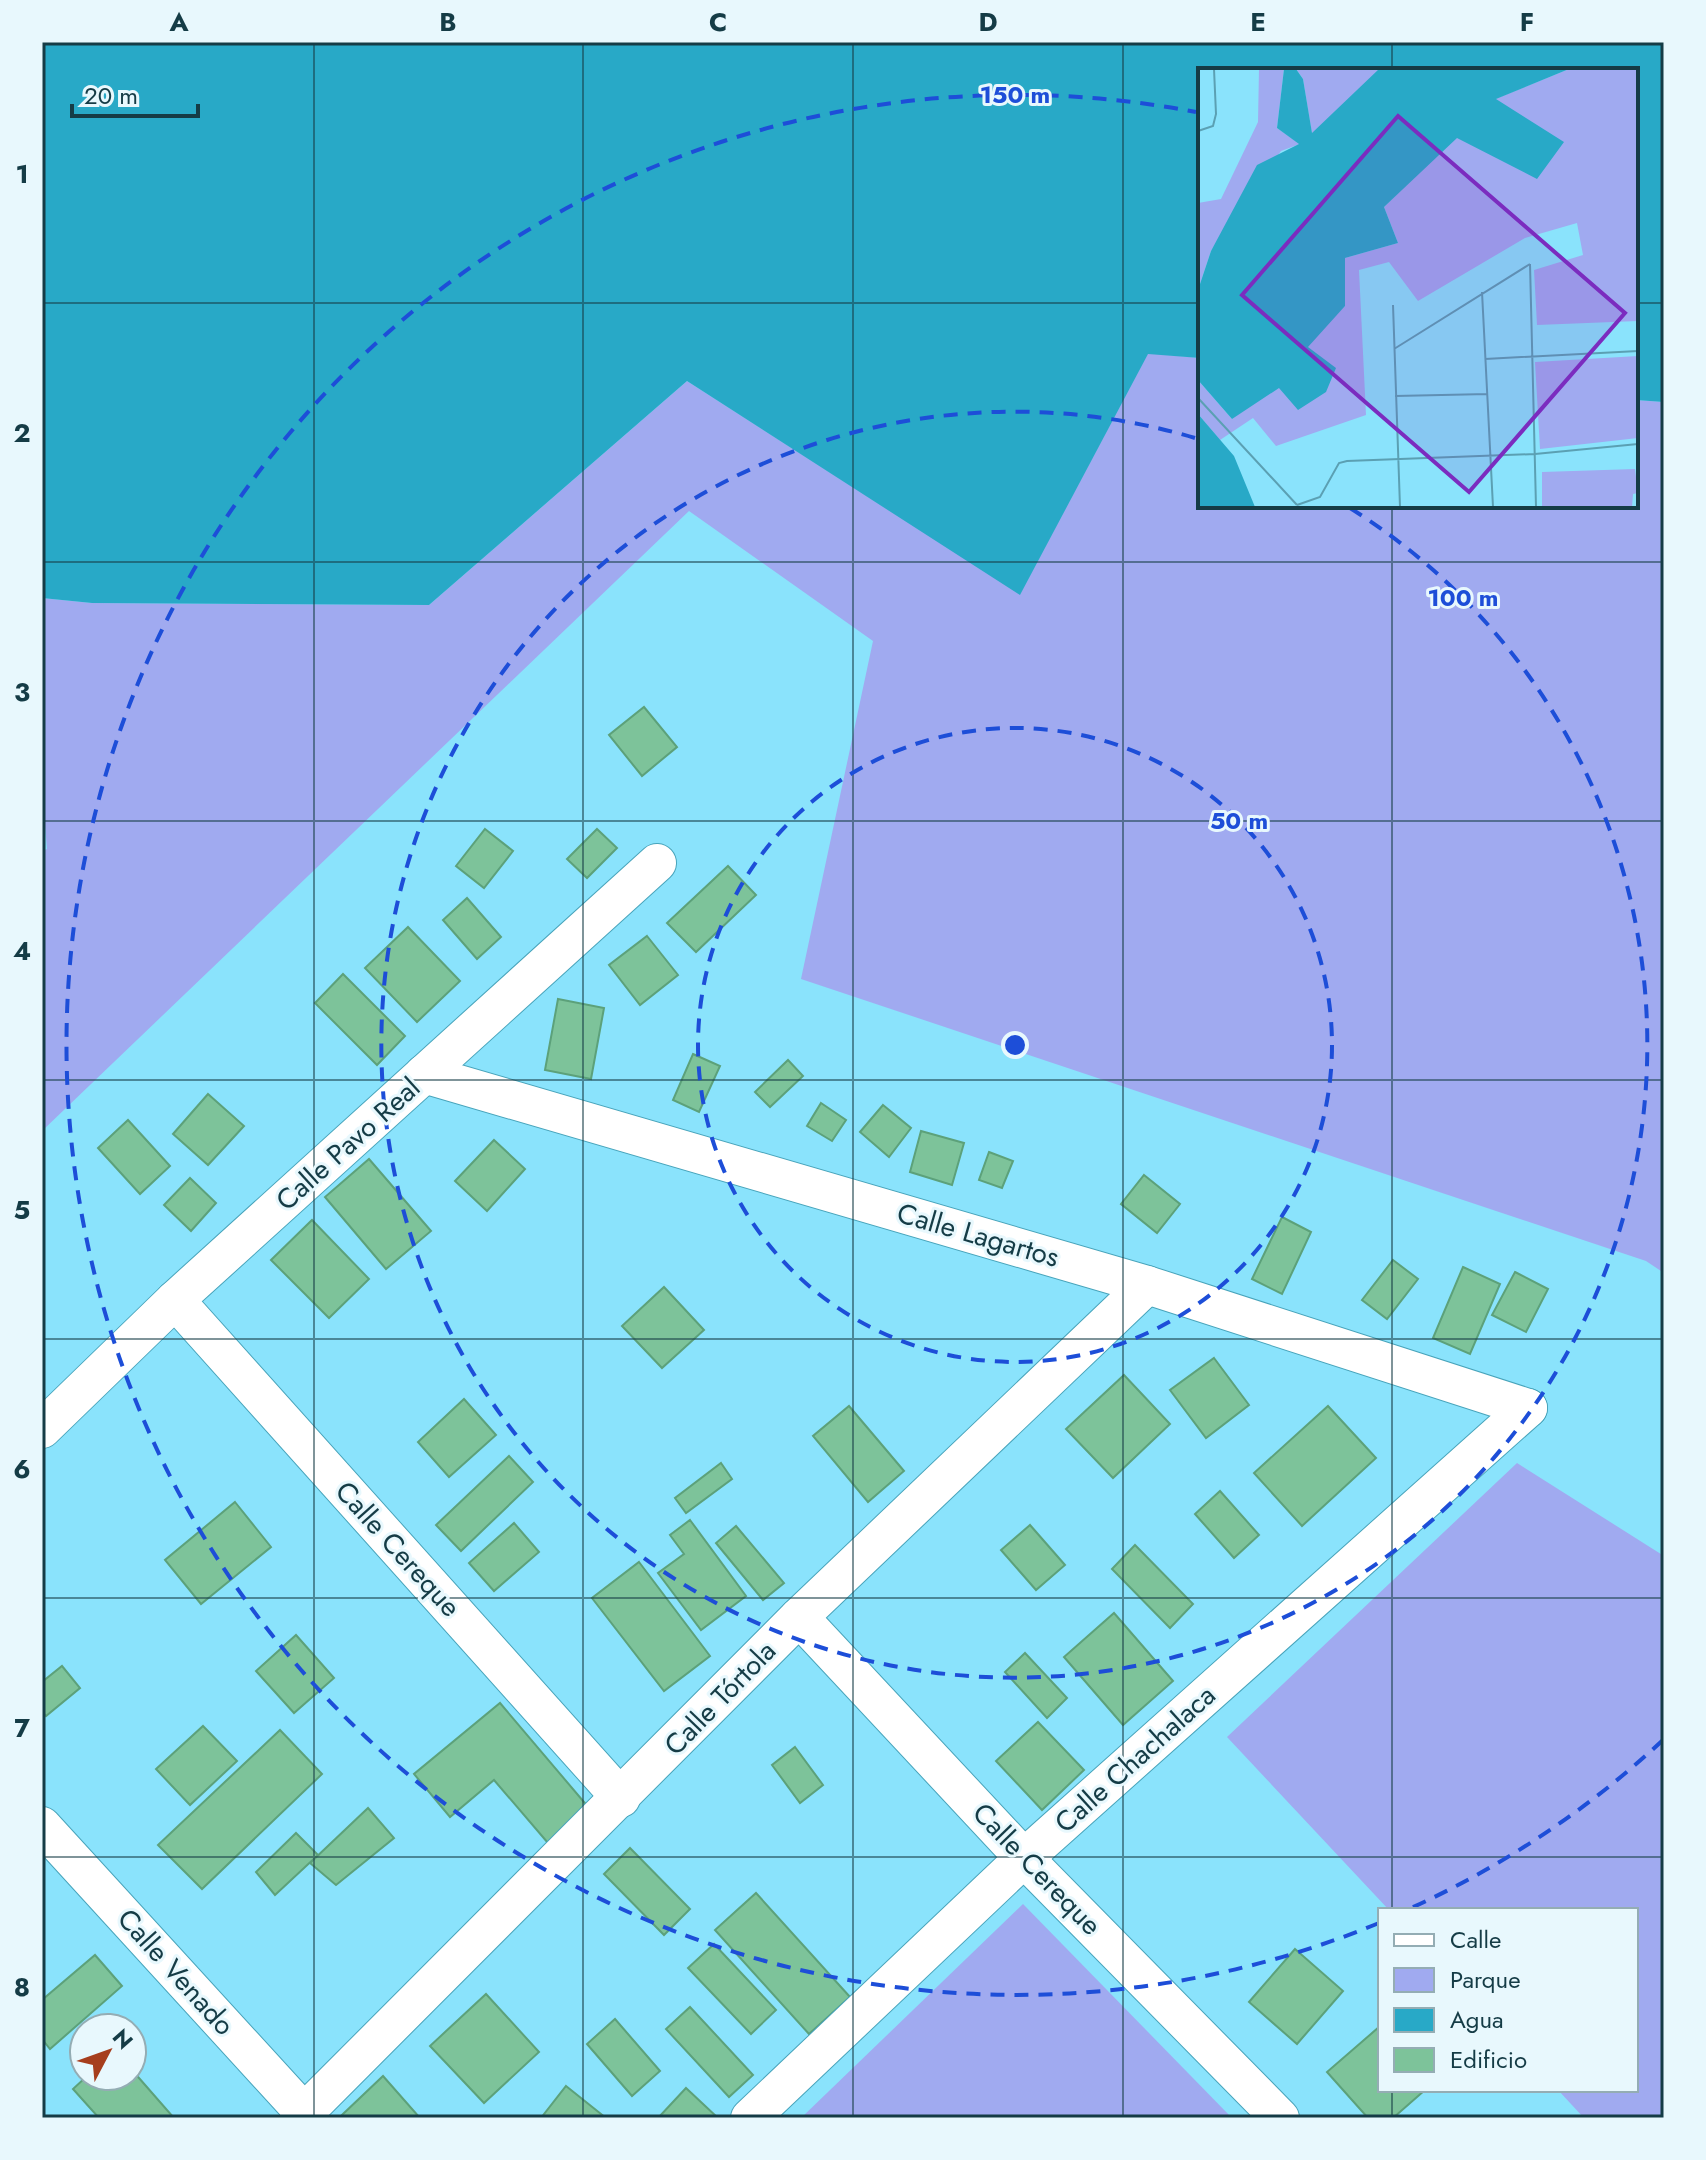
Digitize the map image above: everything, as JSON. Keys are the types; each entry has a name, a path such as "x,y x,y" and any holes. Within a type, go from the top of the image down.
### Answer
{"street":[{"name":"Calle Pavo Real","path":"42,1429 175,1300 657,863"},
{"name":"Calle Lagartos","path":"424,1074 1147,1285 1528,1408"},
{"name":"Calle Tórtola","path":"304,2116 799,1617 1147,1285"},
{"name":"Calle Cereque","path":"175,1300 621,1798"},
{"name":"Calle Chachalaca","path":"750,2118 1024,1858 1528,1408"},
{"name":"Calle Cereque","path":"799,1617 1024,1858 1280,2118"},
{"name":"Calle Venado","path":"42,1826 304,2116"}],"green space":[{"path":"1148,353 1198,358 1198,508 1638,508 1638,400 1664,402 1664,1273 1646,1261 801,979 873,641 689,511 42,1131 42,851 47,849 42,791 42,598 92,603 429,605 687,381 1020,594"},
{"path":"1517,1463 1664,1556 1664,2118 1584,2118 1560,2092 1638,2092 1638,1908 1387,1908 1227,1737"},
{"path":"1023,1904 1232,2118 801,2118"}],"water":[{"path":"42,42 1664,42 1664,402 1638,400 1638,68 1198,68 1198,358 1148,354 1020,595 687,381 429,605 92,603 42,598"}],"building":[{"path":"644,707 677,747 642,776 609,735"},
{"path":"485,829 513,851 484,888 456,866"},
{"path":"597,829 617,848 587,878 567,859"},
{"path":"728,866 756,895 696,952 667,923"},
{"path":"467,898 501,937 477,959 443,920"},
{"path":"408,927 460,981 417,1022 365,968"},
{"path":"647,936 678,975 640,1005 609,965"},
{"path":"343,974 405,1036 377,1065 315,1003"},
{"path":"558,999 604,1008 591,1079 545,1070"},
{"path":"693,1054 720,1066 699,1112 673,1100"},
{"path":"788,1060 803,1076 770,1107 755,1092"},
{"path":"208,1094 244,1126 208,1165 173,1134"},
{"path":"821,1103 846,1120 832,1141 807,1126"},
{"path":"883,1105 911,1128 889,1157 860,1132"},
{"path":"128,1120 170,1166 140,1194 98,1148"},
{"path":"921,1131 964,1143 952,1185 910,1172"},
{"path":"494,1140 525,1169 487,1211 455,1181"},
{"path":"989,1152 1013,1161 1002,1188 979,1180"},
{"path":"369,1159 431,1231 386,1269 325,1197"},
{"path":"1144,1175 1180,1204 1157,1233 1121,1204"},
{"path":"190,1178 216,1203 191,1231 164,1205"},
{"path":"1282,1217 1311,1232 1282,1294 1252,1279"},
{"path":"312,1220 369,1279 329,1318 271,1260"},
{"path":"1393,1260 1418,1279 1387,1319 1362,1300"},
{"path":"1463,1267 1500,1284 1470,1354 1433,1338"},
{"path":"1515,1272 1548,1289 1526,1332 1492,1315"},
{"path":"664,1287 704,1330 662,1368 622,1326"},
{"path":"1214,1358 1249,1405 1206,1438 1170,1390"},
{"path":"1124,1375 1170,1424 1113,1478 1066,1429"},
{"path":"464,1399 496,1435 449,1477 418,1442"},
{"path":"849,1406 904,1471 868,1502 813,1436"},
{"path":"1328,1406 1376,1458 1302,1526 1254,1473"},
{"path":"509,1456 533,1482 461,1551 436,1525"},
{"path":"721,1463 732,1479 686,1513 675,1498"},
{"path":"1220,1491 1259,1535 1234,1558 1195,1514"},
{"path":"235,1502 271,1547 201,1604 165,1560"},
{"path":"690,1520 746,1596 701,1630 658,1573 684,1554 670,1535"},
{"path":"514,1523 539,1552 494,1591 469,1563"},
{"path":"1030,1525 1065,1565 1036,1590 1001,1550"},
{"path":"736,1526 784,1583 763,1600 716,1543"},
{"path":"1135,1545 1193,1604 1170,1628 1112,1569"},
{"path":"639,1562 710,1656 664,1691 592,1598"},
{"path":"1114,1613 1173,1681 1123,1725 1064,1657"},
{"path":"296,1635 334,1678 294,1713 256,1671"},
{"path":"1025,1653 1067,1698 1047,1718 1005,1672"},
{"path":"62,1666 80,1688 46,1716 42,1711 42,1682"},
{"path":"500,1703 589,1808 548,1843 494,1780 450,1817 414,1774"},
{"path":"1038,1722 1084,1770 1042,1810 996,1761"},
{"path":"203,1726 237,1761 190,1805 156,1769"},
{"path":"280,1730 322,1774 202,1889 158,1845"},
{"path":"795,1747 823,1785 800,1803 772,1765"},
{"path":"368,1808 394,1838 336,1885 310,1863"},
{"path":"296,1833 318,1855 275,1895 256,1872"},
{"path":"630,1848 690,1909 664,1935 604,1874"},
{"path":"756,1893 850,1997 809,2034 715,1930"},
{"path":"714,1944 776,2010 751,2034 688,1968"},
{"path":"1295,1949 1343,1991 1297,2044 1249,2002"},
{"path":"95,1955 122,1986 92,2012 68,2012 68,2033 50,2049 42,2039 42,2000"},
{"path":"486,1994 539,2052 484,2103 430,2046"},
{"path":"690,2007 753,2075 729,2097 666,2029"},
{"path":"615,2019 660,2071 632,2096 587,2044"},
{"path":"1378,2028 1378,2092 1423,2092 1393,2118 1368,2118 1327,2072"},
{"path":"383,2076 420,2118 344,2118 342,2115"},
{"path":"566,2086 606,2118 541,2118"},
{"path":"148,2088 174,2118 99,2118 76,2092 148,2092"},
{"path":"686,2088 718,2118 658,2118"}]}
